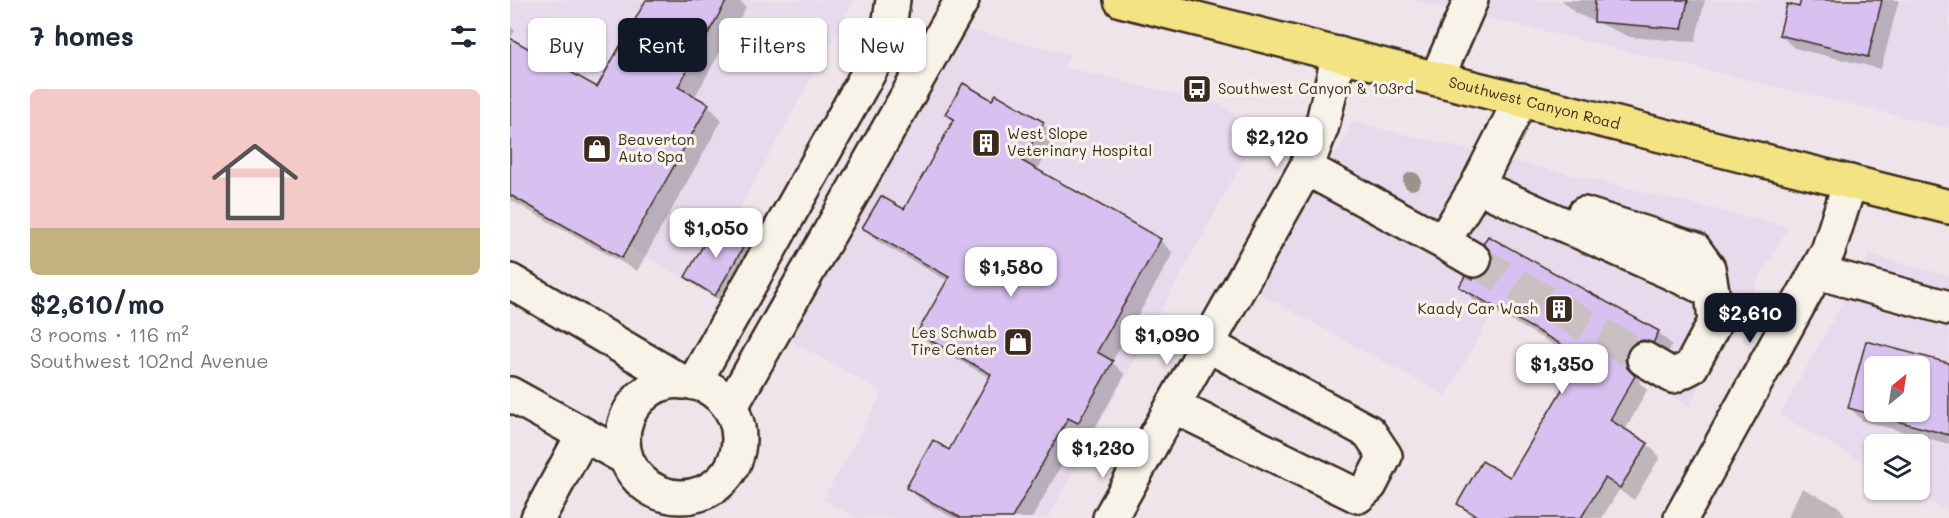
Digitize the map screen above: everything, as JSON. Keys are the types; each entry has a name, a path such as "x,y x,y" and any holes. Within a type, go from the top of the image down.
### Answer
{"main road":[{"name":"Southwest Canyon Road","path":"1121,0 1949,207"}],"street":[{"path":"688,382 887,40 893,0"},
{"path":"730,408 962,0"},
{"path":"1437,78 1471,0"},
{"path":"1110,518 1306,168 1322,126 1339,54"},
{"path":"1443,242 1477,186 1521,99"},
{"path":"1306,168 1474,260"},
{"path":"1681,518 1831,246 1850,182"},
{"path":"1477,186 1712,291 1715,321 1691,367 1673,376 1644,359"},
{"path":"1817,272 1949,308"},
{"path":"510,280 688,382 708,387 721,396 730,408 738,426 740,446 734,465 723,480 707,492 688,497 668,496 650,488 636,475 626,458 623,441 625,423 644,394 659,386 688,382"},
{"path":"1173,406 1358,496 1370,485 1385,456 1369,432 1208,345"},
{"path":"510,394 626,458"},
{"path":"538,518 583,435"},
{"path":"510,514 518,518"}],"shaded area":[{"path":"510,0 854,1 845,18 839,18 839,28 827,50 827,18 719,18 719,72 815,72 697,285 510,180"},
{"path":"1411,0 1949,0 1949,128 1548,32"},
{"path":"958,27 1070,54 1064,67 1223,106 1242,124 1247,148 1243,161 1048,518 857,518 823,500 883,392 786,338"},
{"path":"1353,122 1788,227 1689,406 1500,299 1446,396 1259,293"},
{"path":"1869,255 1949,276 1949,512 1928,500 1930,500 1930,434 1864,434 1864,463 1780,415"}],"building":[{"name":"Beaverton Auto Spa","path":"646,0 727,0 707,36 707,18 636,18"},
{"path":"1595,0 1688,0 1682,29 1594,22"},
{"path":"1801,0 1882,0 1868,57 1779,35 1787,4 1799,7"},
{"name":"Beaverton Auto Spa","path":"510,38 528,48 528,72 570,72 597,87 618,50 618,72 686,72 678,87 709,104 622,258 510,195"},
{"name":"Les Schwab Tire Center","path":"963,83 992,100 996,94 1044,122 1022,161 1161,239 1097,352 1113,361 1078,423 1068,418 1012,518 961,518 906,488 933,440 949,450 991,374 917,333 949,277 862,228 881,196 904,209 954,119 945,114"},
{"path":"716,223 747,241 715,296 685,277"},
{"path":"1488,236 1659,331 1653,343 1644,340 1635,342 1628,350 1625,358 1627,368 1635,376 1610,420 1648,443 1620,488 1605,478 1581,518 1480,518 1457,504 1482,461 1510,477 1582,356 1459,287 1465,276 1473,279 1483,276 1490,269 1493,259 1490,251 1483,244"},
{"path":"1866,341 1923,356 1864,356 1864,412 1848,408"},
{"path":"1930,358 1949,363 1949,435 1900,422 1930,422"}],"tunnel":[{"path":"1474,260 1644,359"}],"place":[{"name":"Southwest Canyon & 103rd","path":"1197,89"},
{"name":"West Slope Veterinary Hospital","path":"986,143"},
{"name":"Beaverton Auto Spa","path":"597,149"},
{"name":"Kaady Car Wash","path":"1559,309"},
{"name":"Les Schwab Tire Center","path":"1018,342"}]}
